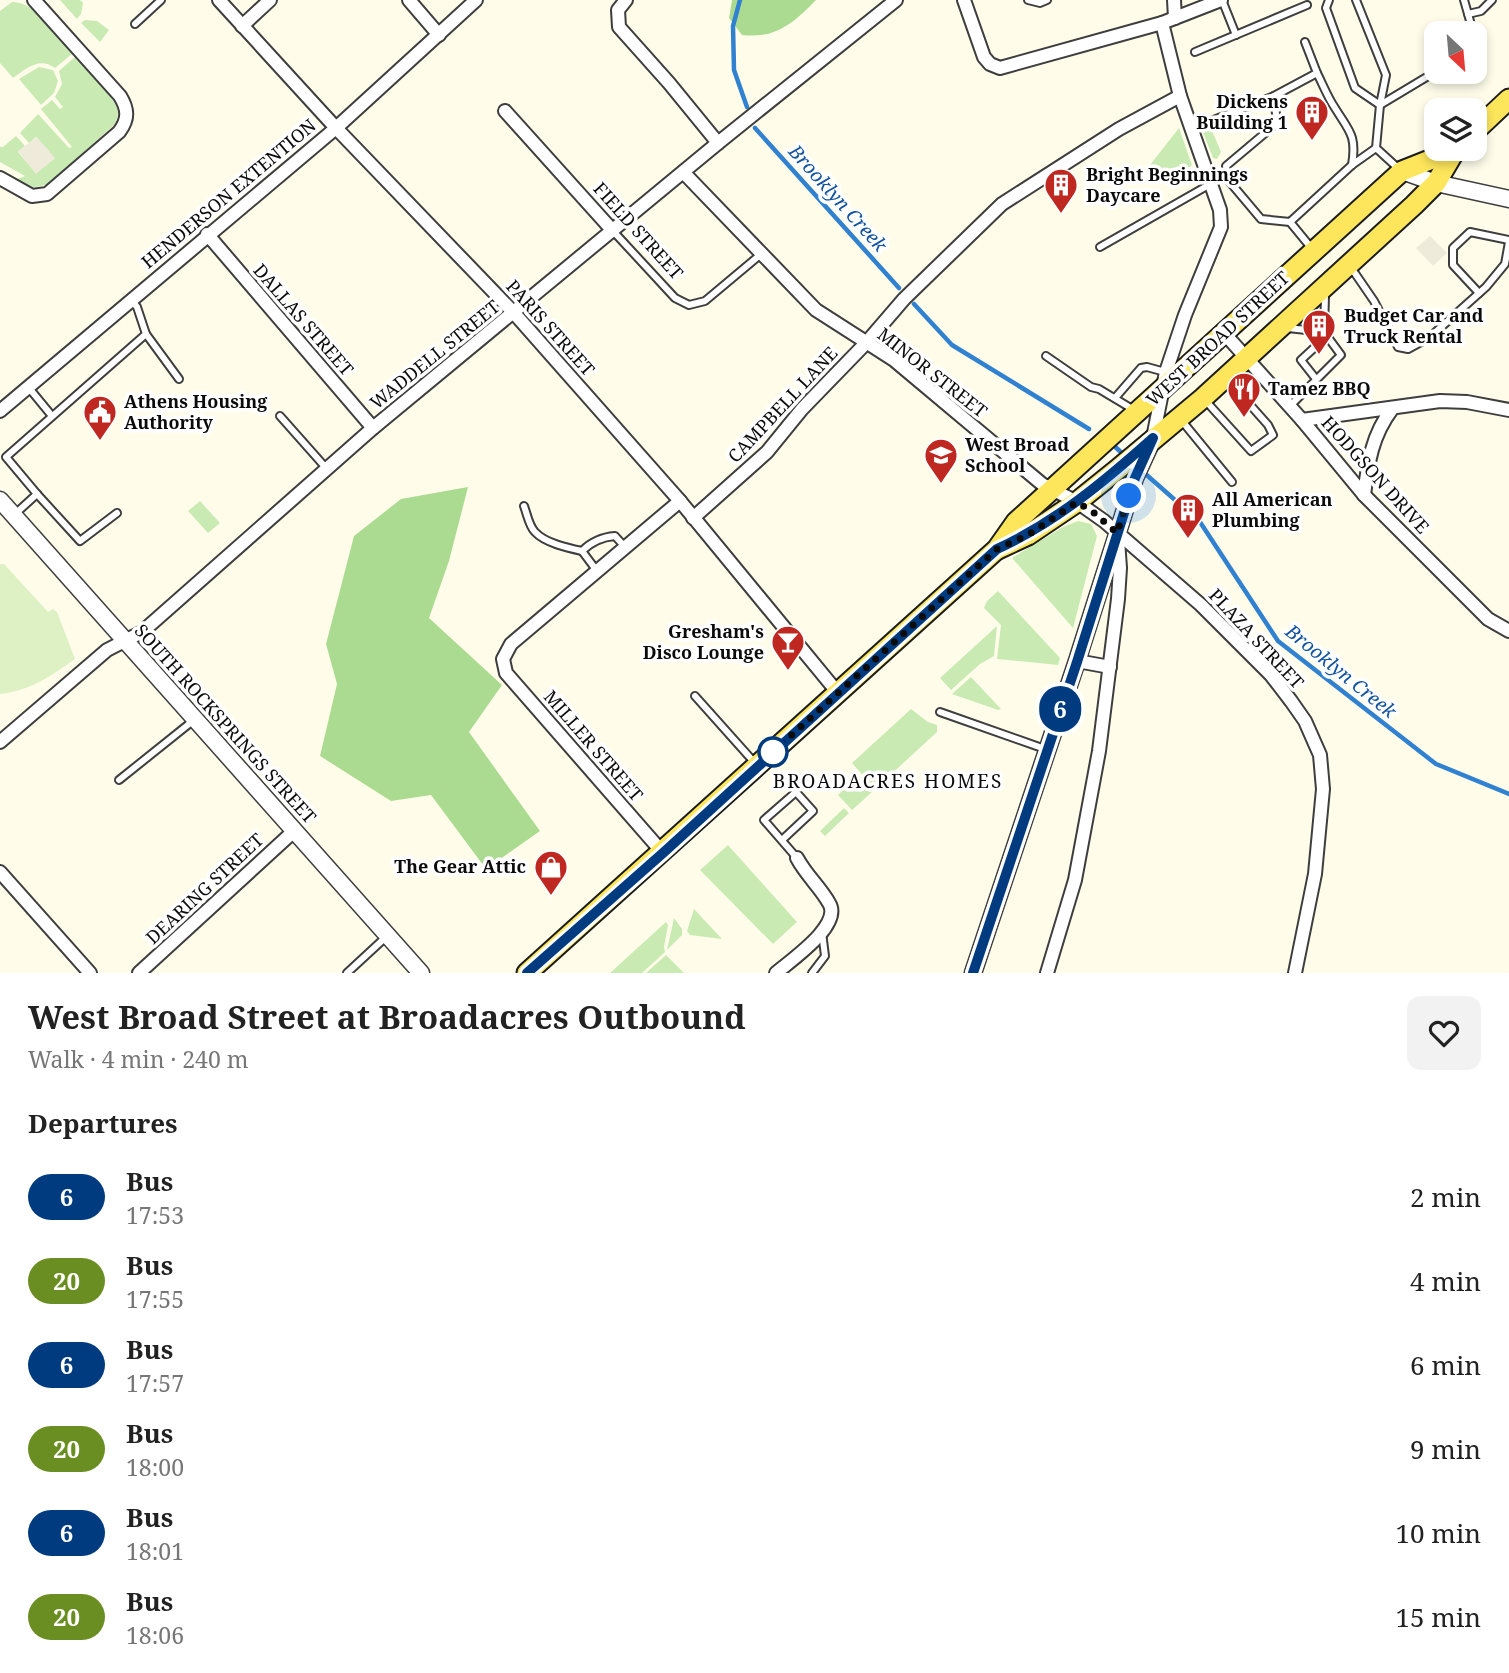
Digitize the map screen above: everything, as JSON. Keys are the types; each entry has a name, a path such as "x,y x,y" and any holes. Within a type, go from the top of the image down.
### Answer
{"main road":[{"path":"1487,122 1506,108"},
{"name":"WEST BROAD STREET","path":"527,973 997,549 1016,522 1139,413 1402,171 1426,161"},
{"name":"WEST BROAD STREET","path":"997,549 1028,535 1077,502 1203,398 1436,183 1448,161"}],"street":[{"path":"0,178 32,196 47,194 119,132 126,118 127,111 120,96 34,0"},
{"name":"PARIS STREET","path":"219,0 336,128 514,313 680,502 838,693"},
{"path":"242,26 270,0"},
{"path":"409,0 439,35"},
{"name":"HENDERSON EXTENTION","path":"0,411 336,128 476,0"},
{"path":"626,0 618,10 619,27 718,143"},
{"path":"964,0 984,57 990,64 1000,68 1162,23 1221,0"},
{"path":"1174,0 1175,18"},
{"name":"WADDELL STREET","path":"0,742 107,650 142,632 373,428 892,2"},
{"path":"973,973 1077,662 1135,478 1153,438 1161,392 1185,315 1221,227 1220,211 1180,96 1162,23"},
{"name":"CAMPBELL LANE","path":"693,518 767,452 811,399 867,342 904,299 1002,204 1109,136 1180,96"},
{"name":"FIELD STREET","path":"505,111 613,231"},
{"path":"1402,171 1436,183 1509,199"},
{"name":"MINOR STREET","path":"684,173 760,255 816,310 844,331 894,360 1051,490 1077,502"},
{"name":"DALLAS STREET","path":"207,234 373,428"},
{"name":"HODGSON DRIVE","path":"1224,333 1290,406 1364,495 1488,620 1509,631"},
{"path":"1302,420 1440,401 1468,402 1509,410"},
{"path":"1364,495 1375,438 1392,408"},
{"name":"SOUTH ROCKSPRINGS STREET","path":"0,500 421,973"},
{"path":"597,571 680,502"},
{"name":"PLAZA STREET","path":"1077,502 1093,512 1201,605 1271,675 1305,721 1320,755 1324,789 1314,874 1295,973"},
{"path":"1048,973 1075,880 1099,751 1120,568 1117,533"},
{"name":"MILLER STREET","path":"597,571 511,643 503,659 506,673 663,853"},
{"path":"1077,662 1110,667"},
{"name":"DEARING STREET","path":"139,973 294,831"},
{"path":"776,973 822,932 831,920 832,908 797,858"},
{"path":"0,872 90,973"}],"lane":[{"path":"135,24 161,0"},
{"path":"1028,0 1047,0"},
{"path":"1221,0 1236,35"},
{"path":"1329,0 1326,8 1355,88 1380,105"},
{"path":"1356,0 1386,75 1376,148"},
{"path":"1465,0 1470,21"},
{"path":"1468,14 1481,11 1492,0"},
{"path":"1195,52 1307,5"},
{"path":"1305,41 1317,73 1335,108 1348,125 1353,145 1352,164"},
{"path":"1191,129 1274,96 1317,73"},
{"path":"1380,105 1424,79"},
{"path":"1274,96 1277,123 1226,166 1228,181 1261,219 1290,222 1314,251"},
{"path":"1290,222 1352,164 1376,148"},
{"path":"1376,148 1402,171"},
{"path":"1100,247 1228,174"},
{"name":"FIELD STREET","path":"613,231 675,298 689,305 705,301 760,255"},
{"path":"1348,264 1374,301 1398,347 1408,349 1430,337 1479,293 1505,264 1509,241 1469,232 1453,248 1453,265 1479,293"},
{"path":"1290,406 1341,355 1326,334 1326,285"},
{"path":"130,300 137,307 146,334 179,379"},
{"path":"1278,329 1298,328 1326,334"},
{"path":"117,513 80,541 6,457 146,334"},
{"path":"1316,379 1301,360 1326,334"},
{"path":"1046,356 1091,387 1139,413"},
{"path":"1115,398 1141,368 1167,372"},
{"path":"1203,398 1251,451 1273,435 1268,425 1225,377"},
{"path":"28,387 52,416"},
{"path":"280,416 327,469"},
{"path":"1179,417 1232,482"},
{"path":"13,515 37,494"},
{"path":"524,506 533,530 539,536 582,551 597,571"},
{"path":"582,551 589,544 615,536 625,547"},
{"path":"695,696 758,766"},
{"path":"940,712 1046,750"},
{"path":"120,780 195,719"},
{"path":"782,840 813,811 796,792 764,820 797,858"},
{"path":"812,973 825,956 822,932"},
{"path":"347,973 388,935"}],"green space":[{"path":"60,0 80,0 83,3 77,19"},
{"path":"732,0 816,0 783,28 754,36 742,35 729,18"},
{"path":"12,2 21,3 38,14 72,54 55,68 44,63 38,64 13,78 0,63 0,11"},
{"path":"85,20 97,21 109,30 100,42 81,23"},
{"path":"75,57 113,100 118,113 115,124 48,184 24,186 16,182 25,176 0,162 0,147 16,136 25,146 18,152 36,173 54,159 36,137 29,143 20,133 38,114 69,148 72,147 41,109 52,100 60,109 63,107 55,97 62,84 59,71"},
{"path":"39,67 53,70 58,81 54,93 41,105 19,79"},
{"path":"1179,128 1192,165 1189,168 1153,169 1150,165"},
{"path":"1211,128 1221,152 1217,159 1213,158 1203,132"},
{"path":"468,487 449,561 429,618 502,685 469,732 540,831 486,869 431,795 391,801 320,756 337,684 326,644 354,536 401,499"},
{"path":"200,501 220,523 208,533 188,511"},
{"path":"1078,521 1091,524 1097,536 1073,628 1012,558 1063,527"},
{"path":"0,564 4,564 48,612 53,609 57,612 75,659 31,686 0,694"},
{"path":"998,591 1060,658 1058,665 997,659 1001,625 984,608 987,601"},
{"path":"997,626 994,656 980,664 951,690 940,678"},
{"path":"971,677 1001,709 952,694"},
{"path":"911,709 928,722 937,725 937,732 875,789 852,763"},
{"path":"858,776 872,792 852,810 838,795"},
{"path":"844,808 849,813 825,836 820,831"},
{"path":"728,845 797,922 773,944 700,870"},
{"path":"694,909 722,939 690,935 687,931"},
{"path":"674,918 682,929 682,935 667,950"},
{"path":"666,922 665,952 642,973 610,973"},
{"path":"666,955 684,973 646,973"}],"shaded area":[{"path":"37,137 55,158 36,174 18,151"},
{"path":"1430,236 1447,253 1433,266 1416,248"}],"waterway":[{"name":"Brooklyn Creek","path":"740,0 733,26 734,70 747,107"},
{"name":"Brooklyn Creek","path":"755,128 899,288"},
{"name":"Brooklyn Creek","path":"914,304 952,345 1089,429"},
{"name":"Brooklyn Creek","path":"1110,442 1124,455"},
{"name":"Brooklyn Creek","path":"1141,470 1200,522 1278,641 1436,764 1509,794"}],"bus line":[{"name":"6","path":"527,973 997,549 1028,535 1077,502 1153,438 1135,478 1077,662 973,973"}],"place":[{"name":"Dickens Building 1","path":"1312,142"},
{"name":"Bright Beginnings Daycare","path":"1061,215"},
{"name":"Budget Car and Truck Rental","path":"1319,356"},
{"name":"Tamez BBQ","path":"1244,419"},
{"name":"Athens Housing Authority","path":"100,442"},
{"name":"West Broad School","path":"941,485"},
{"name":"All American Plumbing","path":"1188,540"},
{"name":"Gresham's Disco Lounge","path":"788,672"},
{"name":"The Gear Attic","path":"551,897"}],"district":[{"name":"BROADACRES HOMES","path":"888,781"}],"route":[{"path":"773,752 997,549 1028,535 1077,502 1104,520 1117,533 1129,496"}]}
